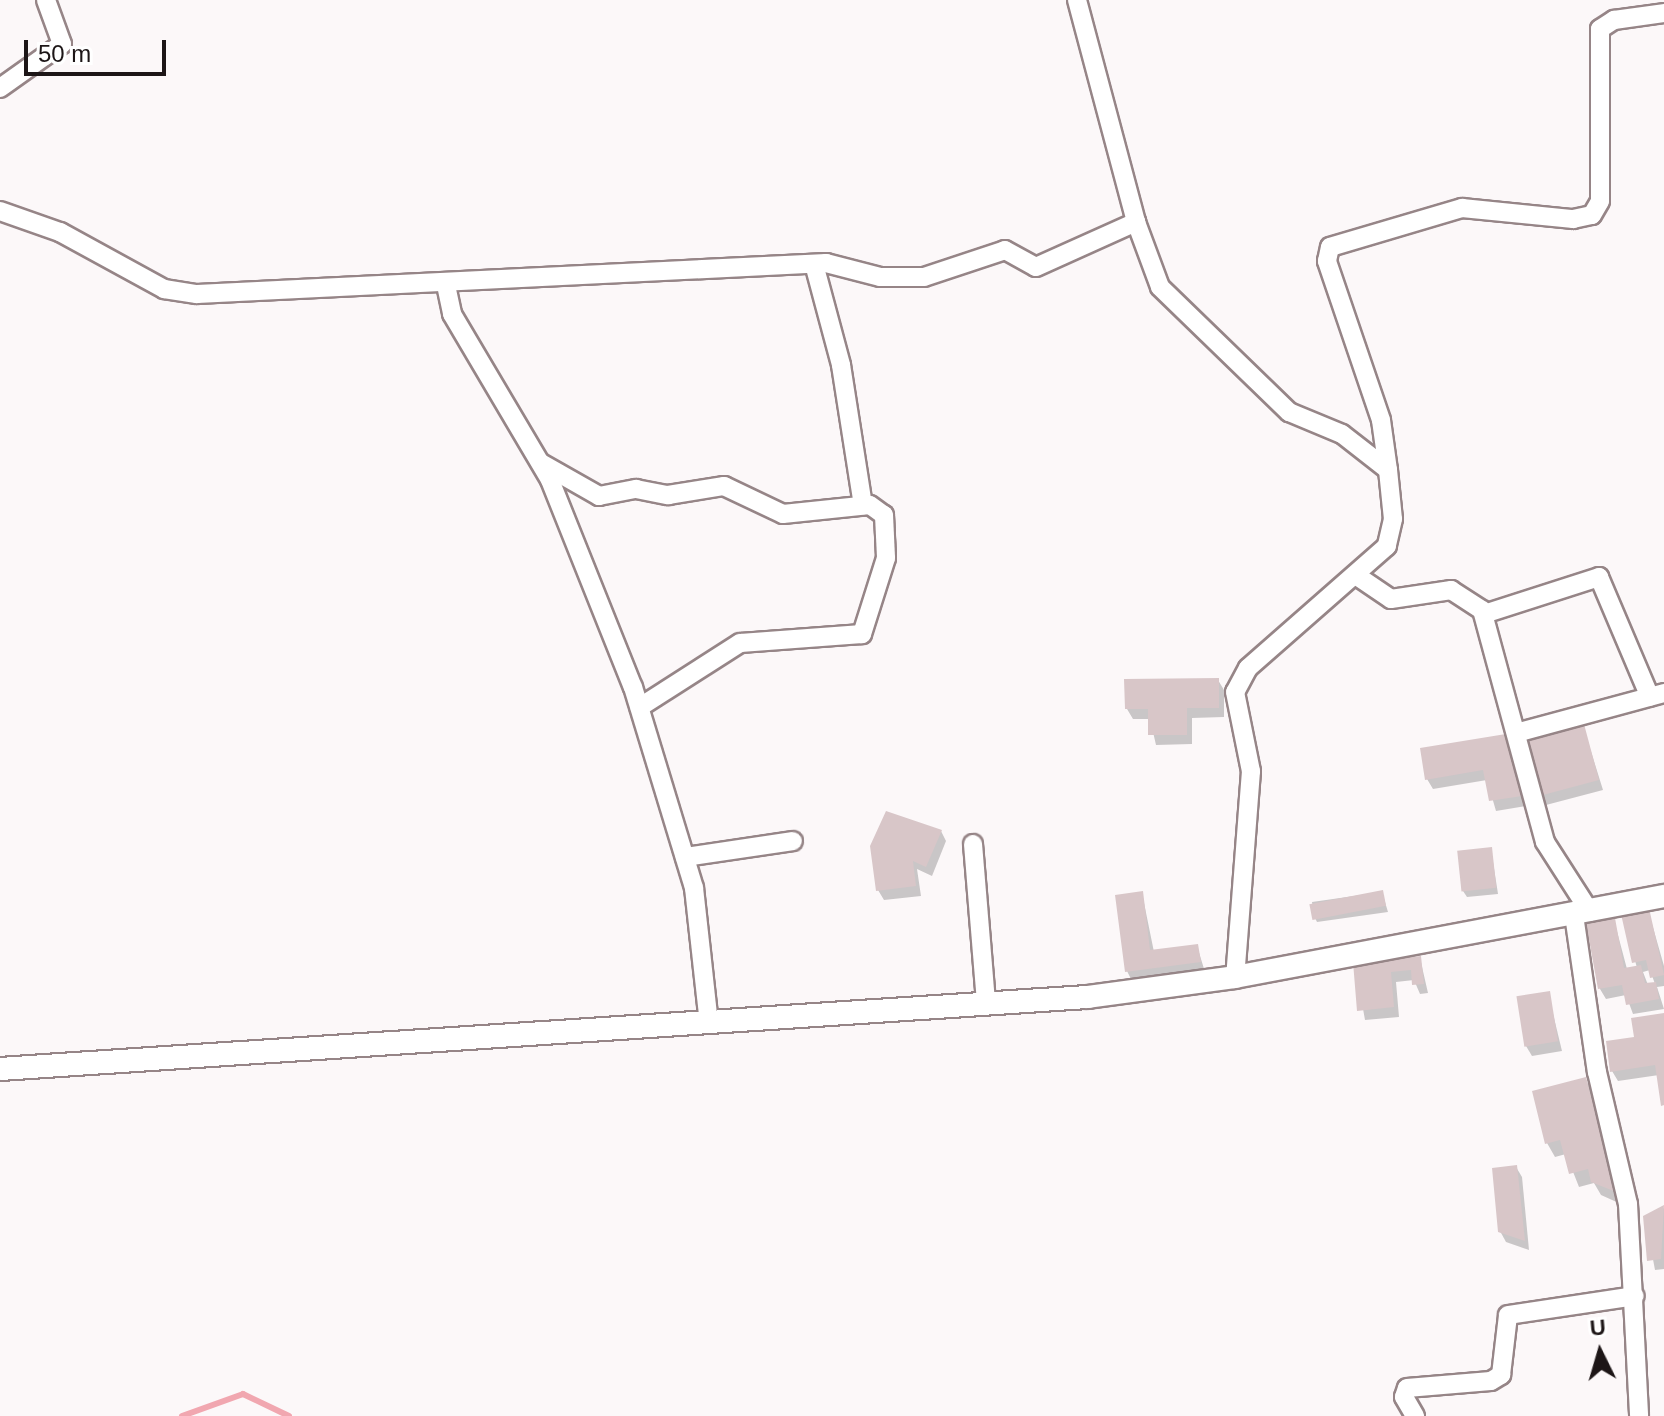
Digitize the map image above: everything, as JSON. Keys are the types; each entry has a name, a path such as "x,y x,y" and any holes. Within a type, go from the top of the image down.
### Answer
{"street":[{"path":"0,88 62,44 46,0"},
{"path":"1077,0 1136,222 1164,291 1289,412 1342,434 1388,470"},
{"path":"1235,977 1251,771 1235,692 1248,668 1357,576 1391,534 1388,470 1381,420 1327,261 1330,247 1462,208 1573,219 1592,215 1600,201 1600,29 1614,20 1664,13"},
{"path":"0,211 60,232 174,292 446,285 835,263 886,278 924,277 1008,250 1036,267 1136,222"},
{"path":"814,264 841,365 863,505"},
{"path":"446,285 452,314 541,463 640,707 699,914 709,1023"},
{"path":"541,463 599,496 636,489 668,495 718,486 783,514 863,505 875,506 884,515 888,539 864,632 740,643 640,707"},
{"path":"1357,576 1391,599 1456,591 1484,614 1545,842 1582,913 1597,1072 1627,1192 1635,1296 1639,1416"},
{"path":"1484,614 1599,577 1657,695 1516,733"},
{"path":"685,857 793,841"},
{"path":"973,844 986,1003"},
{"path":"0,1069 1088,997 1235,977 1664,896"},
{"path":"1415,1416 1404,1397 1407,1388 1491,1381 1501,1375 1508,1315 1635,1296"}],"building":[{"path":"1219,678 1219,708 1187,708 1187,735 1148,735 1148,709 1125,709 1124,679"},
{"path":"1584,724 1599,780 1539,796 1524,740"},
{"path":"1512,733 1522,796 1489,801 1483,770 1425,780 1420,748"},
{"path":"886,811 942,830 926,867 913,861 916,886 876,891 870,846"},
{"path":"1492,847 1496,888 1461,891 1457,851"},
{"path":"1383,890 1386,906 1312,920 1309,904"},
{"path":"1143,891 1150,950 1198,944 1201,962 1125,972 1115,895"},
{"path":"1649,908 1664,975 1650,978 1646,960 1632,963 1621,914"},
{"path":"1615,918 1624,968 1641,965 1645,983 1656,982 1659,999 1626,1005 1622,985 1598,989 1586,923"},
{"path":"1421,956 1424,984 1412,985 1411,970 1391,972 1394,1007 1357,1011 1353,962"},
{"path":"1550,991 1558,1041 1524,1047 1516,996"},
{"path":"1664,1013 1664,1105 1661,1106 1655,1065 1610,1072 1606,1041 1634,1037 1631,1018"},
{"path":"1586,1077 1616,1192 1591,1182 1588,1169 1569,1174 1560,1140 1545,1144 1532,1091"},
{"path":"1517,1165 1525,1241 1498,1232 1492,1168"},
{"path":"1664,1205 1661,1259 1647,1261 1643,1216"}],"waterway":[{"path":"182,1416 243,1394 289,1416"}]}
